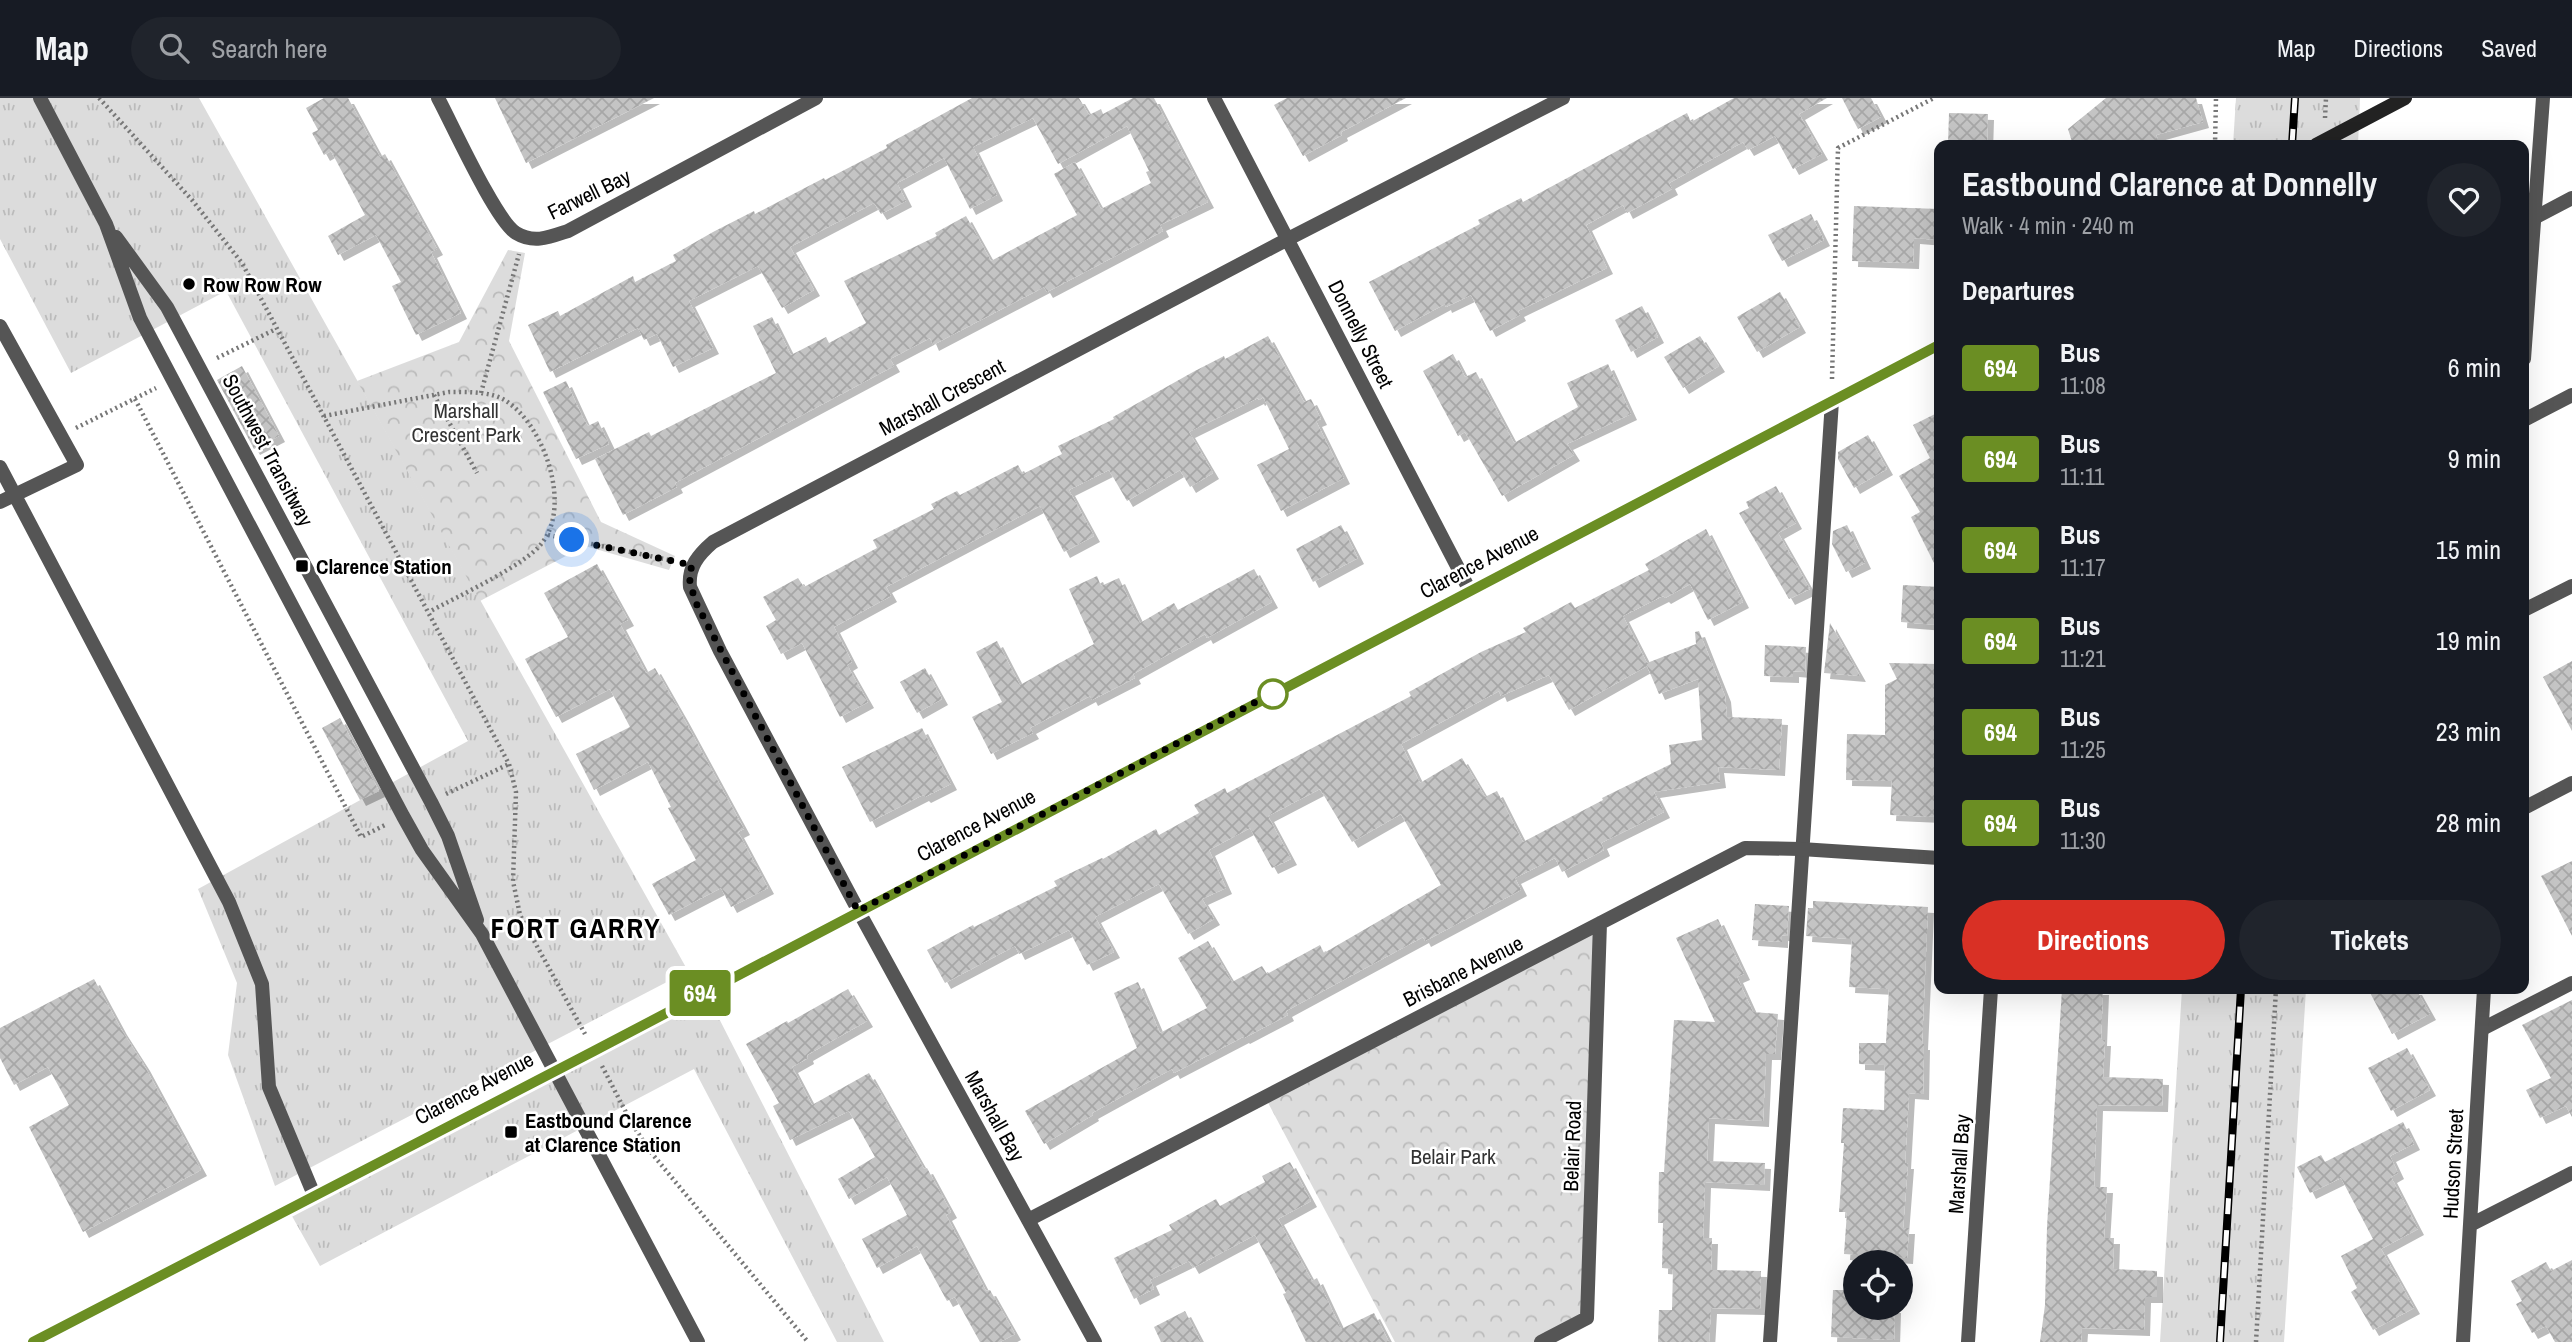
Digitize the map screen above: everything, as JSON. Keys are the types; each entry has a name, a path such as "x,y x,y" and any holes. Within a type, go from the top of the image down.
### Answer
{"street":[{"name":"Southwest Transitway","path":"40,98 106,224 140,318 390,792 422,850 482,934 698,1342"},
{"path":"438,98 491,200 514,232 523,236"},
{"name":"Farwell Bay","path":"523,236 534,240 568,231 816,98"},
{"name":"Donnelly Street","path":"1214,98 1470,591"},
{"name":"Marshall Crescent","path":"692,565 699,554 713,542 1288,239 1563,98"},
{"path":"2325,140 2405,98"},
{"path":"2529,299 2543,98"},
{"path":"2536,216 2572,198"},
{"name":"Southwest Transitway","path":"106,224 167,307 431,802 448,836 482,934"},
{"path":"0,326 77,465 0,502"},
{"name":"Clarence Avenue","path":"33,1342 594,1051 1934,348"},
{"path":"2529,417 2572,395"},
{"path":"1770,1342 1832,401"},
{"path":"0,467 229,902 262,984 268,1087 314,1195"},
{"path":"692,565 689,577 695,601 858,911"},
{"path":"2529,608 2572,586"},
{"path":"2529,804 2572,783"},
{"name":"Brisbane Avenue","path":"1028,1220 1745,848 1934,858"},
{"name":"Marshall Bay","path":"858,911 1095,1342"},
{"name":"Belair Road","path":"1541,1342 1587,1318 1600,923"},
{"path":"2482,1028 2572,983"},
{"name":"Marshall Bay","path":"1968,1342 1991,994"},
{"name":"Hudson Street","path":"2463,1342 2484,994"},
{"path":"2470,1225 2572,1172"}],"path":[{"path":"99,98 192,200 242,263 509,764 516,792 512,869 514,897 520,915 631,1122 649,1150 808,1342"},
{"path":"1832,401 1838,148 1934,98"},
{"path":"2214,140 2216,98"},
{"path":"481,393 523,236"},
{"path":"324,416 434,395 481,393 506,400 535,433 547,460 556,494 555,514 548,536 526,558 429,612"},
{"path":"434,395 477,473"},
{"path":"135,399 361,837"},
{"path":"548,536 692,565"},
{"path":"2256,1342 2276,994"}],"green space":[{"path":"0,98 199,98 688,971 275,1186 228,1055 237,983 198,889 468,741 226,291 71,373 0,239"},
{"path":"2236,98 2360,98 2358,140 2233,140"},
{"name":"Marshall Crescent Park","path":"508,250 525,253 509,341 601,522 675,556 669,570 585,546 480,601 357,381 459,342"},
{"name":"Belair Park","path":"1600,923 1587,1318 1541,1342 1395,1342 1265,1097"},
{"path":"705,991 884,1342 837,1342 694,1069 320,1266 288,1209"},
{"path":"2182,994 2306,994 2284,1342 2160,1342"}],"building":[{"path":"324,98 348,98 380,157 385,154 437,249 431,252 461,313 416,335 392,286 401,282 376,235 338,255 328,236 365,215 331,151 324,155 312,133 318,130 306,108"},
{"path":"495,98 654,98 526,163"},
{"path":"972,98 1079,98 1089,115 1101,109 1103,114 1133,98 1154,98 1208,202 1160,225 1163,231 1047,292 1044,287 933,345 930,338 890,359 894,366 675,483 677,487 623,515 595,459 649,432 651,436 776,373 753,326 772,317 791,355 826,337 829,343 866,323 844,281 937,236 935,233 966,216 991,261 1077,215 1054,174 1075,162 1101,209 1151,183 1146,172 1149,171 1127,126 1058,164 1033,118 973,147 997,195 970,209 944,158 897,183 906,201 881,214 874,203 790,247 814,290 782,308 758,266 689,301 713,348 673,367 657,334 644,340 638,328 550,372 528,325 558,311 560,316 633,276 635,282 676,261 673,255 713,232 887,148 886,145"},
{"path":"1287,98 1406,98 1341,132 1342,135 1303,156 1274,105"},
{"path":"1734,98 1827,98 1799,114 1822,154 1793,169 1775,136 1748,150 1743,142 1669,183 1672,189 1627,213 1623,205 1586,225 1607,268 1518,311 1520,315 1490,331 1471,295 1446,307 1445,304 1395,331 1369,282 1480,224 1478,220 1521,198 1523,202 1687,113 1691,122"},
{"path":"1842,98 1871,98 1881,117 1858,129"},
{"path":"2106,98 2196,98 2203,122 2156,135 2158,140 2071,140 2068,129"},
{"path":"1949,113 1988,114 1987,140 1948,140"},
{"path":"1854,206 1934,209 1934,240 1914,238 1913,263 1852,261"},
{"path":"1811,214 1824,240 1782,261 1768,235"},
{"path":"1780,292 1800,327 1757,352 1737,317"},
{"path":"1642,306 1658,337 1631,352 1615,320"},
{"path":"1268,336 1304,402 1311,399 1321,419 1316,421 1344,478 1281,511 1257,465 1289,449 1263,397 1259,400 1258,398 1189,432 1213,473 1190,487 1180,470 1127,501 1109,470 1069,490 1094,536 1064,552 1040,506 886,587 891,596 834,627 852,662 847,665 868,702 840,717 802,643 781,654 766,626 776,620 763,597 798,578 804,587 877,548 873,540 934,509 931,504 957,491 960,495 1018,465 1023,474 1062,454 1058,446 1114,419 1113,417 1193,372 1224,356 1225,359"},
{"path":"1700,336 1719,366 1683,388 1664,357"},
{"path":"1453,354 1465,377 1476,372 1514,443 1578,407 1567,383 1608,364 1631,414 1567,444 1574,455 1502,496 1465,432 1458,436 1423,371"},
{"path":"242,366 279,436 254,449 217,380"},
{"path":"566,381 588,426 598,421 609,444 576,459 543,392"},
{"path":"1934,414 1934,563 1911,517 1920,512 1899,476 1930,458 1913,425"},
{"path":"1868,435 1887,469 1854,488 1838,459 1838,452"},
{"path":"1776,486 1796,523 1778,533 1810,589 1789,599 1739,513 1749,508 1746,502"},
{"path":"1341,525 1358,558 1313,582 1296,549"},
{"path":"1847,525 1865,563 1846,572 1832,544 1833,531"},
{"path":"1706,529 1743,602 1708,620 1690,584 1623,616 1647,663 1696,644 1695,632 1699,631 1725,696 1727,717 1782,719 1779,770 1718,767 1720,782 1654,792 1664,812 1601,843 1604,850 1562,872 1555,858 1515,878 1521,890 1425,941 1423,937 1286,1011 1288,1015 1244,1038 1174,1073 1172,1069 1092,1113 1093,1115 1044,1144 1025,1111 1137,1048 1114,993 1138,982 1160,1033 1207,1008 1178,958 1208,941 1232,982 1262,966 1267,974 1320,945 1324,953 1441,885 1401,814 1352,842 1320,789 1268,816 1291,859 1272,868 1250,828 1209,850 1226,888 1202,899 1214,919 1188,934 1159,884 1095,917 1114,952 1087,965 1069,930 1019,954 1015,946 945,983 927,950 973,925 974,927 1057,886 1054,881 1103,859 1156,829 1159,835 1199,813 1194,805 1225,788 1227,793 1411,696 1409,692 1481,652 1526,632 1523,628 1571,602 1575,608 1649,570 1645,564","holes":["1647,666 1659,694 1698,679 1702,740 1669,745 1671,764 1523,842 1497,791 1485,797 1462,758 1420,783 1401,744 1499,691 1501,696 1549,675 1569,710"]},
{"path":"597,564 628,620 620,624 646,673 655,668 683,717 744,829 738,832 768,888 731,907 721,888 669,915 652,884 696,860 668,808 671,807 648,762 594,790 576,754 630,727 610,689 556,717 525,659 568,637 544,593"},
{"path":"1254,569 1272,602 1207,638 1205,634 1133,674 1135,678 1092,700 1090,696 1030,728 1033,733 991,754 972,717 1002,702 976,652 997,641 1020,685 1094,644 1069,589 1097,576 1101,586 1119,578 1140,623 1174,603 1178,610"},
{"path":"1903,585 1934,587 1934,625 1901,622"},
{"path":"1830,623 1860,676 1824,673"},
{"path":"1765,645 1806,647 1805,672 1793,671 1793,677 1764,676"},
{"path":"2572,661 2572,731 2543,677"},
{"path":"1889,663 1934,664 1934,817 1890,815 1892,781 1846,780 1847,734 1885,735 1885,685 1897,679"},
{"path":"925,668 942,699 917,713 900,682"},
{"path":"340,718 379,791 360,800 322,728"},
{"path":"922,728 951,784 870,822 842,767"},
{"path":"2572,861 2572,936 2541,876"},
{"path":"1813,901 1928,907 1922,1044 1923,1094 1909,1093 1905,1163 1908,1163 1903,1228 1909,1228 1908,1250 1844,1250 1847,1212 1839,1212 1844,1143 1841,1143 1843,1108 1884,1110 1885,1065 1859,1064 1859,1043 1886,1043 1889,989 1849,987 1852,939 1806,936 1808,908 1813,908"},
{"path":"1755,904 1789,906 1787,936 1782,935 1782,942 1752,940"},
{"path":"1718,919 1744,974 1737,977 1753,1012 1778,1014 1775,1054 1766,1054 1763,1121 1709,1118 1707,1161 1765,1163 1764,1185 1705,1182 1703,1238 1712,1238 1711,1270 1761,1271 1760,1309 1711,1308 1709,1342 1658,1342 1659,1310 1672,1310 1673,1269 1662,1268 1663,1223 1658,1223 1659,1172 1664,1172 1674,1020 1715,1022 1676,938"},
{"path":"94,979 201,1170 83,1232 29,1127 69,1105 48,1067 14,1085 0,1058 0,1028"},
{"path":"848,989 867,1021 807,1055 808,1058 792,1067 812,1105 869,1073 951,1212 946,1215 986,1291 990,1290 1015,1334 1000,1342 980,1342 955,1297 947,1301 917,1246 877,1268 862,1239 907,1215 887,1177 849,1199 838,1179 875,1157 849,1111 790,1140 773,1106 779,1103 746,1044"},
{"path":"2062,994 2103,994 2103,1077 2163,1079 2162,1106 2097,1105 2094,1187 2107,1187 2104,1238 2114,1238 2113,1269 2157,1271 2157,1297 2145,1297 2144,1330 2082,1328 2081,1342 2040,1342 2045,1305 2047,1227"},
{"path":"2371,994 2419,994 2430,1014 2392,1034"},
{"path":"2572,1000 2572,1117 2566,1106 2540,1118 2526,1090 2551,1078 2522,1025"},
{"path":"2407,1048 2430,1090 2391,1111 2368,1068"},
{"path":"2403,1122 2414,1144 2390,1156 2398,1173 2391,1177 2418,1229 2381,1249 2414,1308 2373,1330 2351,1292 2357,1288 2341,1256 2373,1239 2341,1178 2310,1193 2297,1167 2321,1155 2325,1162"},
{"path":"1290,1162 1311,1201 1278,1219 1312,1281 1317,1278 1341,1329 1374,1313 1389,1342 1306,1342 1283,1294 1286,1293 1255,1235 1193,1268 1189,1261 1150,1280 1154,1289 1134,1299 1114,1258 1172,1230 1169,1225 1216,1199 1220,1206 1265,1182 1262,1176"},
{"path":"2572,1260 2572,1342 2555,1342 2546,1326 2532,1333 2516,1304 2522,1301 2511,1281 2546,1262 2551,1271"},
{"path":"1833,1290 1843,1290 1843,1320 1895,1320 1894,1340 1831,1337"},
{"path":"1185,1311 1201,1342 1161,1342 1154,1327"}],"railway":[{"path":"2292,140 2295,98"},
{"path":"2220,1342 2241,994"}],"bus line":[{"name":"694","path":"33,1342 594,1051 1934,348"}],"place":[{"name":"Row Row Row","path":"189,284"},
{"name":"Clarence Station","path":"302,566"},
{"name":"Eastbound Clarence at Clarence Station","path":"511,1132"}],"district":[{"name":"FORT GARRY","path":"576,928"}],"route":[{"path":"572,540 692,565 689,577 695,601 858,911 1275,692 1273,694"}]}
